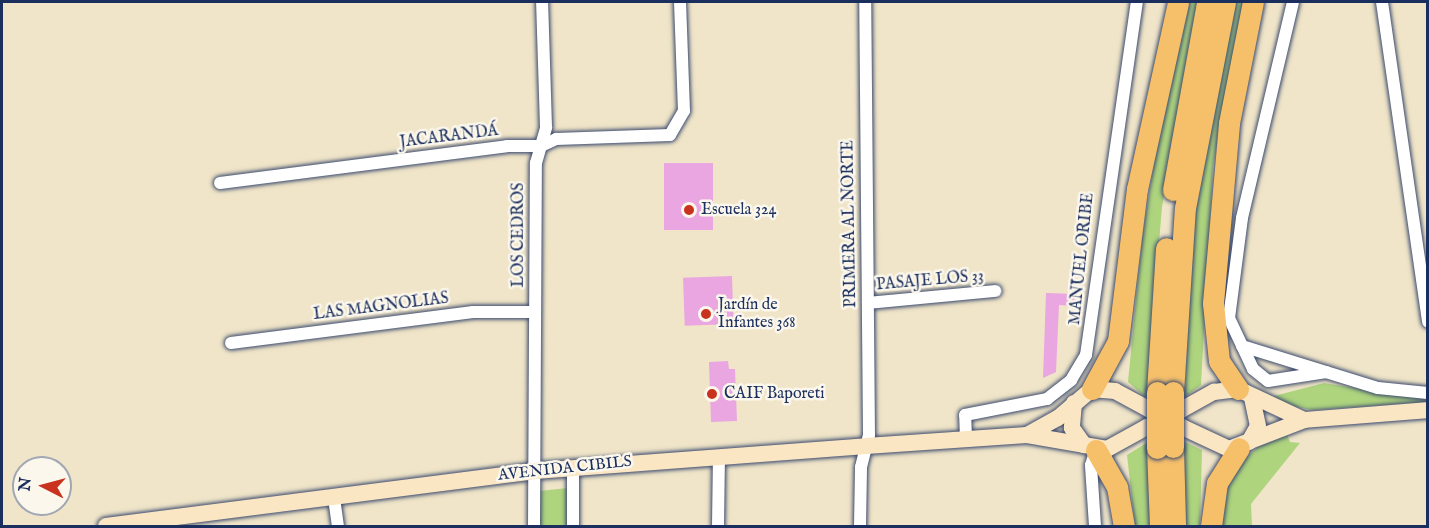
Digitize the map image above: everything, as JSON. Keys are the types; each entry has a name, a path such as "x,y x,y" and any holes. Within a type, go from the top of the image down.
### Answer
{"highway":[{"path":"1092,389 1118,341 1137,189 1178,2"},
{"path":"1160,526 1165,448 1171,206 1207,2"},
{"path":"1165,392 1185,208 1225,2"},
{"path":"1245,393 1219,361 1213,303 1229,123 1253,2"},
{"path":"1211,526 1217,483 1244,445"},
{"path":"1090,447 1117,487 1124,526"},
{"path":"1165,448 1175,526"}],"street":[{"name":"LOS CEDROS","path":"534,526 535,312 540,147 546,127 542,2"},
{"name":"JACARANDÁ","path":"220,183 507,146 540,147 555,139 670,135 680,127 684,111 680,2"},
{"name":"PRIMERA AL NORTE","path":"860,526 866,446 868,303 864,2"},
{"name":"MANUEL ORIBE","path":"966,439 965,415 1047,399 1071,380 1086,355 1137,2"},
{"path":"1293,2 1236,253 1229,318 1253,369 1268,381 1326,372"},
{"path":"1382,2 1428,322"},
{"name":"PASAJE LOS 33","path":"868,303 995,291"},
{"name":"LAS MAGNOLIAS","path":"231,343 473,312 535,312"},
{"path":"1242,346 1378,388 1428,393"},
{"path":"1027,435 1092,389 1115,391 1154,412 1181,410 1214,392 1245,393 1304,420"},
{"path":"1244,445 1258,426 1245,393"},
{"path":"1074,403 1072,428 1090,447 1095,526"},
{"path":"1244,445 1304,420 1428,410"},
{"name":"AVENIDA CIBILS","path":"106,526 132,525 535,471 719,456 1027,435 1090,447 1114,447 1147,427 1182,427 1217,447 1244,445"},
{"path":"718,526 719,456"},
{"path":"573,467 573,526"},
{"path":"334,498 338,526"}],"green space":[{"path":"1190,2 1199,2 1162,207 1146,398 1128,382 1142,239 1159,133"},
{"path":"1235,2 1243,2 1213,165 1201,385 1185,397 1191,237 1205,134"},
{"path":"1324,383 1428,402 1312,410 1281,404 1274,396"},
{"path":"1287,435 1290,442 1300,443 1251,504 1252,526 1220,526 1226,485 1240,462 1262,444"},
{"path":"1183,441 1202,450 1200,526 1184,526"},
{"path":"1148,442 1152,526 1135,526 1127,455"},
{"path":"568,488 570,526 537,526 539,491"}],"building":[{"path":"664,163 713,163 713,230 664,230"},
{"path":"732,276 734,324 685,326 683,278"},
{"path":"1046,293 1075,294 1074,306 1059,305 1056,372 1043,378"},
{"path":"728,361 729,369 735,369 737,421 711,422 709,362"}],"place":[{"name":"Escuela 324","path":"689,210"},
{"name":"Jardín de Infantes 368","path":"706,314"},
{"name":"CAIF Baporeti","path":"712,394"}]}
